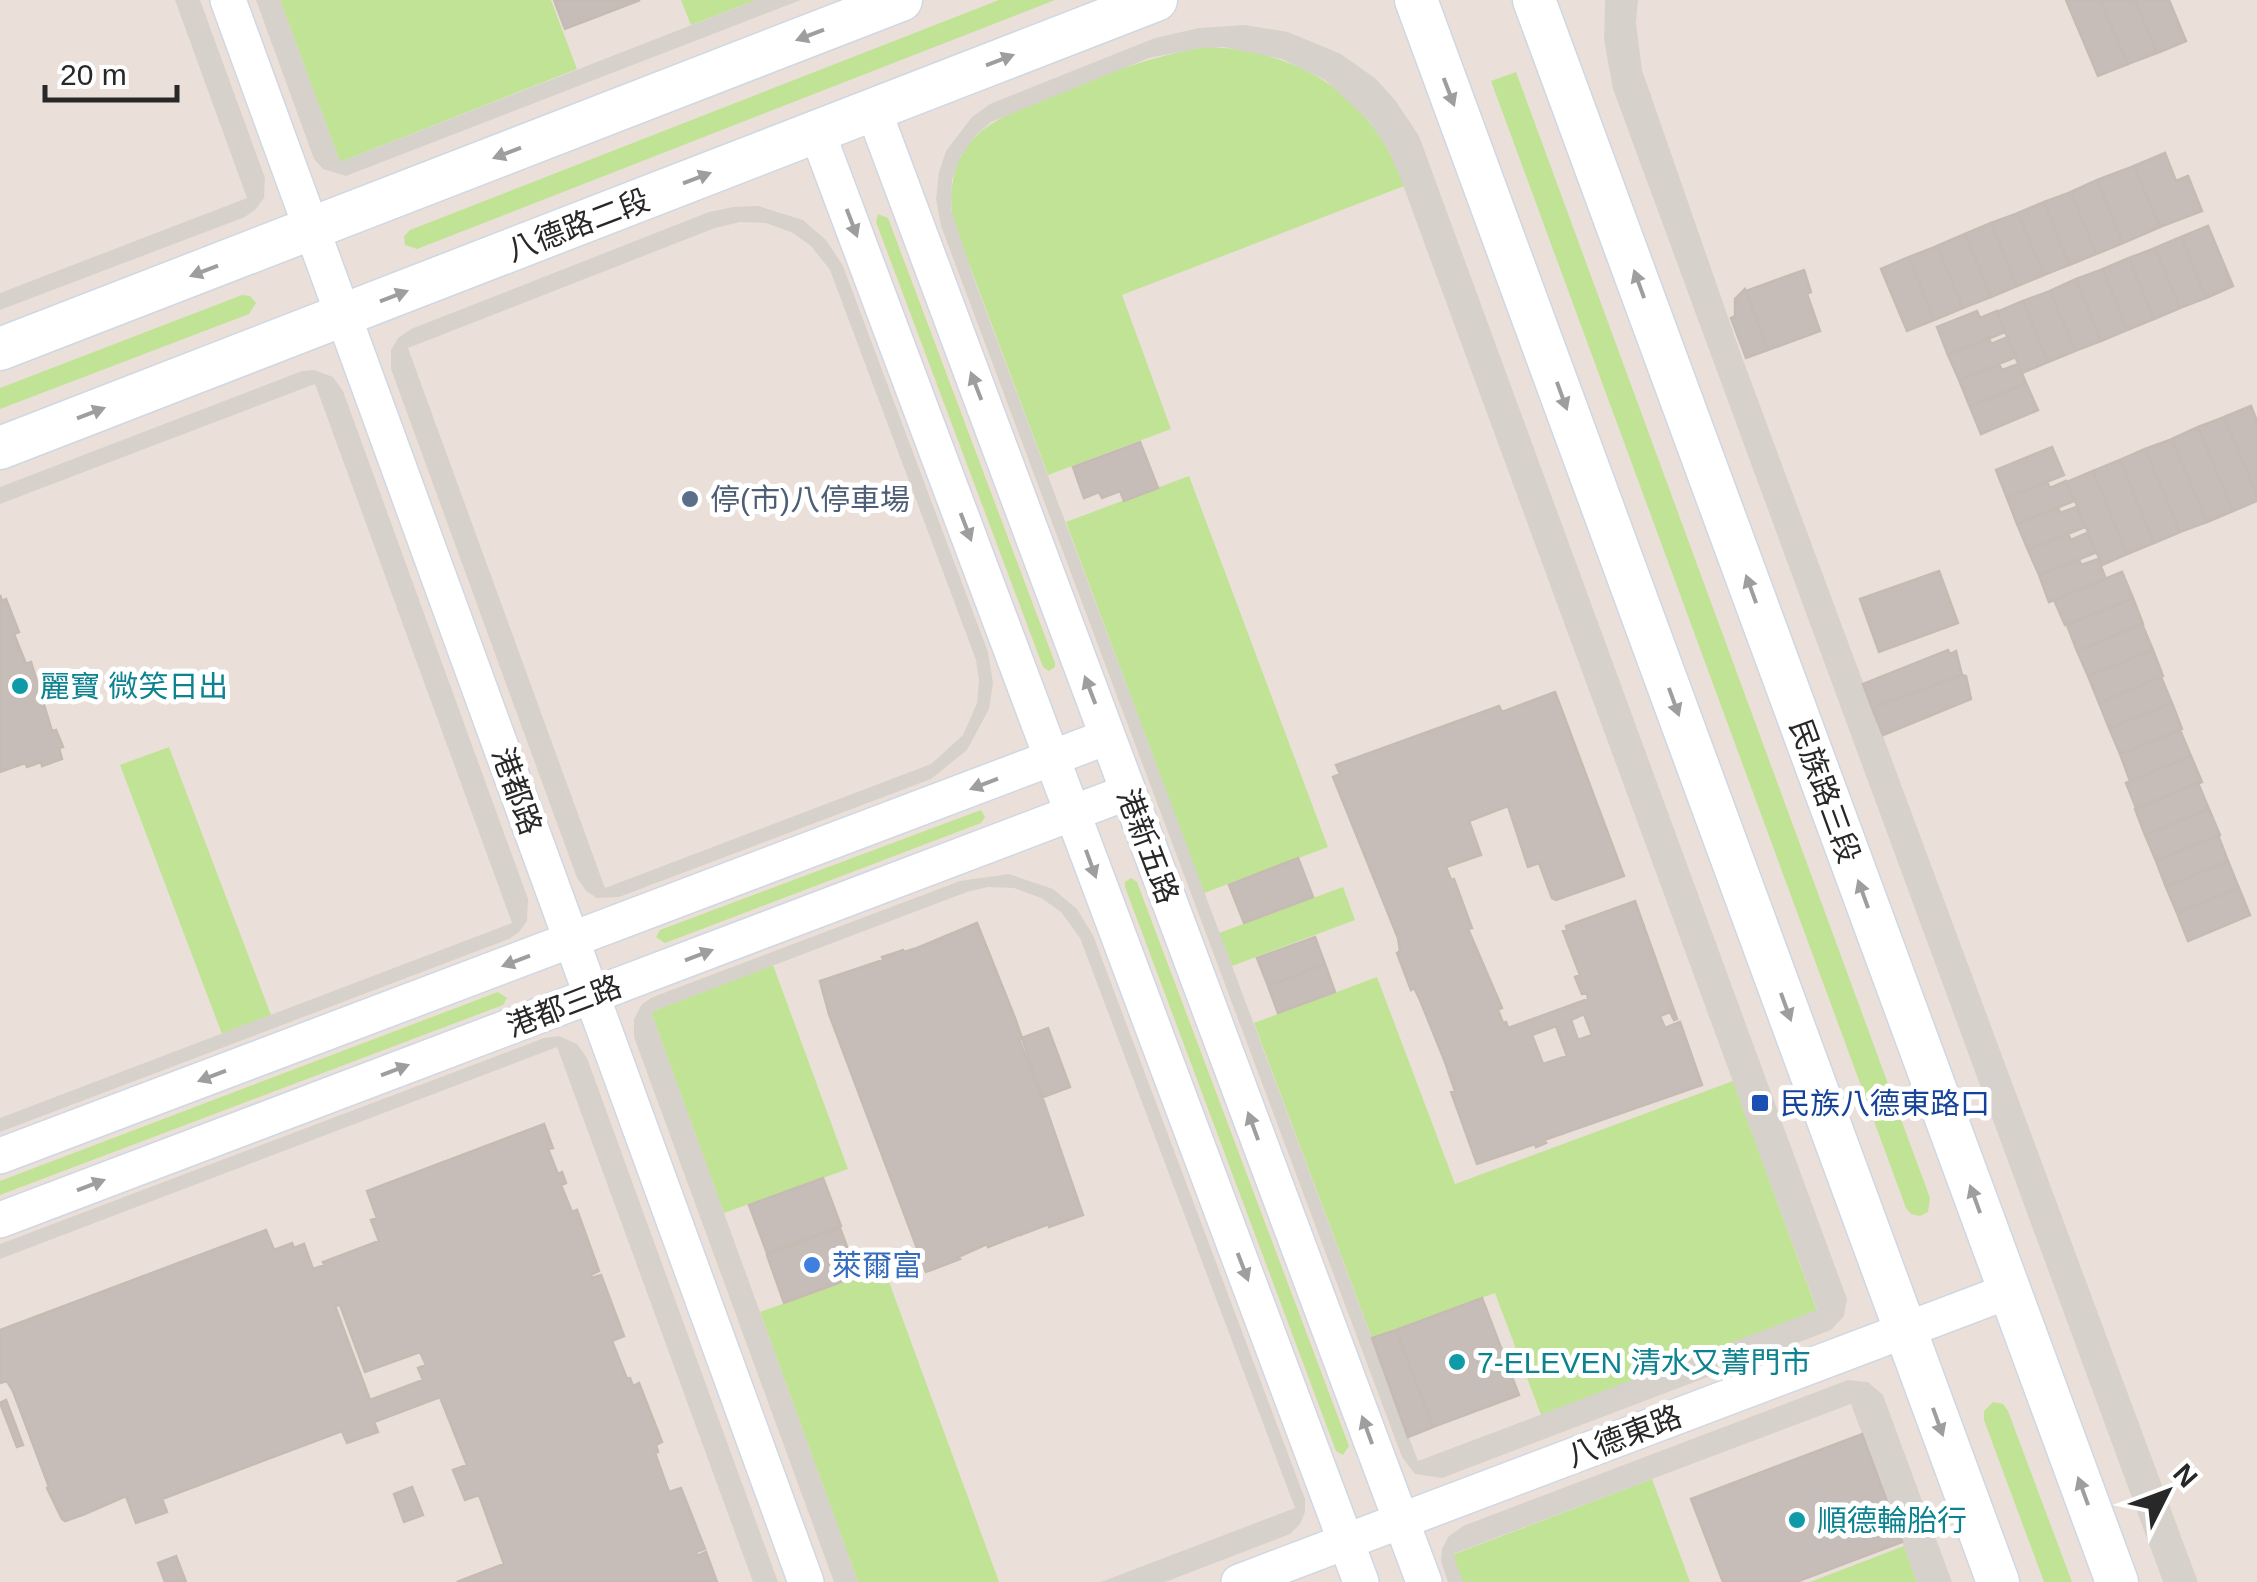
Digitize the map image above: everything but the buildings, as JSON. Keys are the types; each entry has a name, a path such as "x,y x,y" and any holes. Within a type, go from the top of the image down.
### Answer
{"street":[{"name":"港都路","path":"228,0 806,1582"},
{"path":"0,349 901,0"},
{"name":"八德路二段","path":"0,448 1156,0"},
{"path":"1416,0 1998,1582"},
{"name":"民族路三段","path":"1534,0 2117,1582"},
{"name":"港新五路","path":"872,110 1424,1582"},
{"name":"港新五路","path":"817,132 1361,1582"},
{"name":"港都三路","path":"0,1156 1108,736"},
{"name":"港都三路","path":"0,1220 1128,792"},
{"name":"八德東路","path":"1240,1582 2009,1291"}],"green space":[{"path":"280,0 551,0 577,69 340,162"},
{"path":"681,0 756,0 691,25"},
{"path":"999,0 1055,0 417,249 405,245 404,236 410,230"},
{"path":"1210,47 1275,58 1330,85 1374,127 1404,186 1122,295 1171,429 1048,475 953,221 951,198 957,165 976,136 1019,109 1124,68"},
{"path":"1516,72 1930,1198 1928,1212 1920,1216 1906,1208 1491,81"},
{"path":"878,214 888,218 1055,663 1049,671 1043,667 876,222"},
{"path":"242,295 250,296 256,303 249,314 0,409 0,388"},
{"path":"1189,476 1328,847 1204,893 1066,522"},
{"path":"169,747 271,1015 222,1034 120,765"},
{"path":"981,810 985,817 981,823 665,943 656,937 660,930"},
{"path":"1131,878 1137,882 1349,1446 1343,1455 1336,1451 1125,887"},
{"path":"1343,887 1355,920 1232,966 1219,933"},
{"path":"773,965 848,1169 724,1213 651,1012"},
{"path":"1377,977 1455,1184 1733,1081 1817,1311 1541,1415 1495,1293 1372,1338 1254,1023"},
{"path":"498,992 507,998 503,1005 0,1195 0,1181"},
{"path":"884,1268 999,1582 858,1582 760,1312"},
{"path":"1993,1402 2003,1404 2008,1411 2072,1582 2044,1582 1984,1420 1984,1411"},
{"path":"1652,1479 1690,1582 1463,1582 1452,1555"},
{"path":"1904,1546 1917,1582 1810,1582"}],"shaded area":[{"path":"175,0 200,0 265,178 264,198 245,217 0,310 0,293 247,198"},
{"path":"256,0 280,0 340,162 756,0 801,0 346,176 323,169 314,159"},
{"path":"1605,0 1638,0 1636,23 1642,70 1743,360 2198,1582 2163,1582 1613,89 1604,40"},
{"path":"1245,25 1288,32 1341,54 1376,79 1419,136 1847,1299 1844,1316 1831,1330 1442,1478 1415,1474 1402,1457 941,226 936,199 946,151 972,117 990,104 1155,38 1199,28","holes":["1224,47 1282,59 1325,80 1369,121 1400,177 1817,1310 1418,1461 951,209 952,180 961,156 991,122 1149,58"]},
{"path":"758,206 803,220 826,240 843,266 988,652 993,683 989,709 967,750 931,779 619,897 597,898 577,878 391,369 391,350 398,338 411,329 709,212","holes":["740,222 766,223 793,233 811,246 830,270 976,660 977,703 963,735 931,764 605,888 408,348 715,228"]},
{"path":"314,370 333,377 343,391 528,899 527,921 509,939 0,1132 0,1118 512,923 315,384 0,504 0,487 302,371"},
{"path":"1009,874 1053,889 1077,909 1093,935 1305,1499 1305,1512 1290,1534 1165,1582 1101,1582 1295,1508 1080,938 1061,912 1041,898 1014,888 988,887 651,1012 858,1582 834,1582 634,1037 634,1019 642,1004 653,997 960,881"},
{"path":"559,1036 577,1044 587,1058 778,1582 753,1582 557,1047 0,1259 0,1244 544,1038"},
{"path":"1848,1380 1868,1382 1883,1395 1952,1582 1917,1582 1851,1404 1453,1554 1463,1582 1448,1582 1441,1561 1442,1549 1448,1537 1463,1526"}],"place":[{"name":"停(市)八停車場","path":"690,499"},
{"name":"麗寶 微笑日出","path":"20,686"},
{"name":"民族八德東路口","path":"1760,1103"},
{"name":"萊爾富","path":"812,1265"},
{"name":"7-ELEVEN 清水又菁門市","path":"1457,1362"},
{"name":"順德輪胎行","path":"1797,1520"}]}
